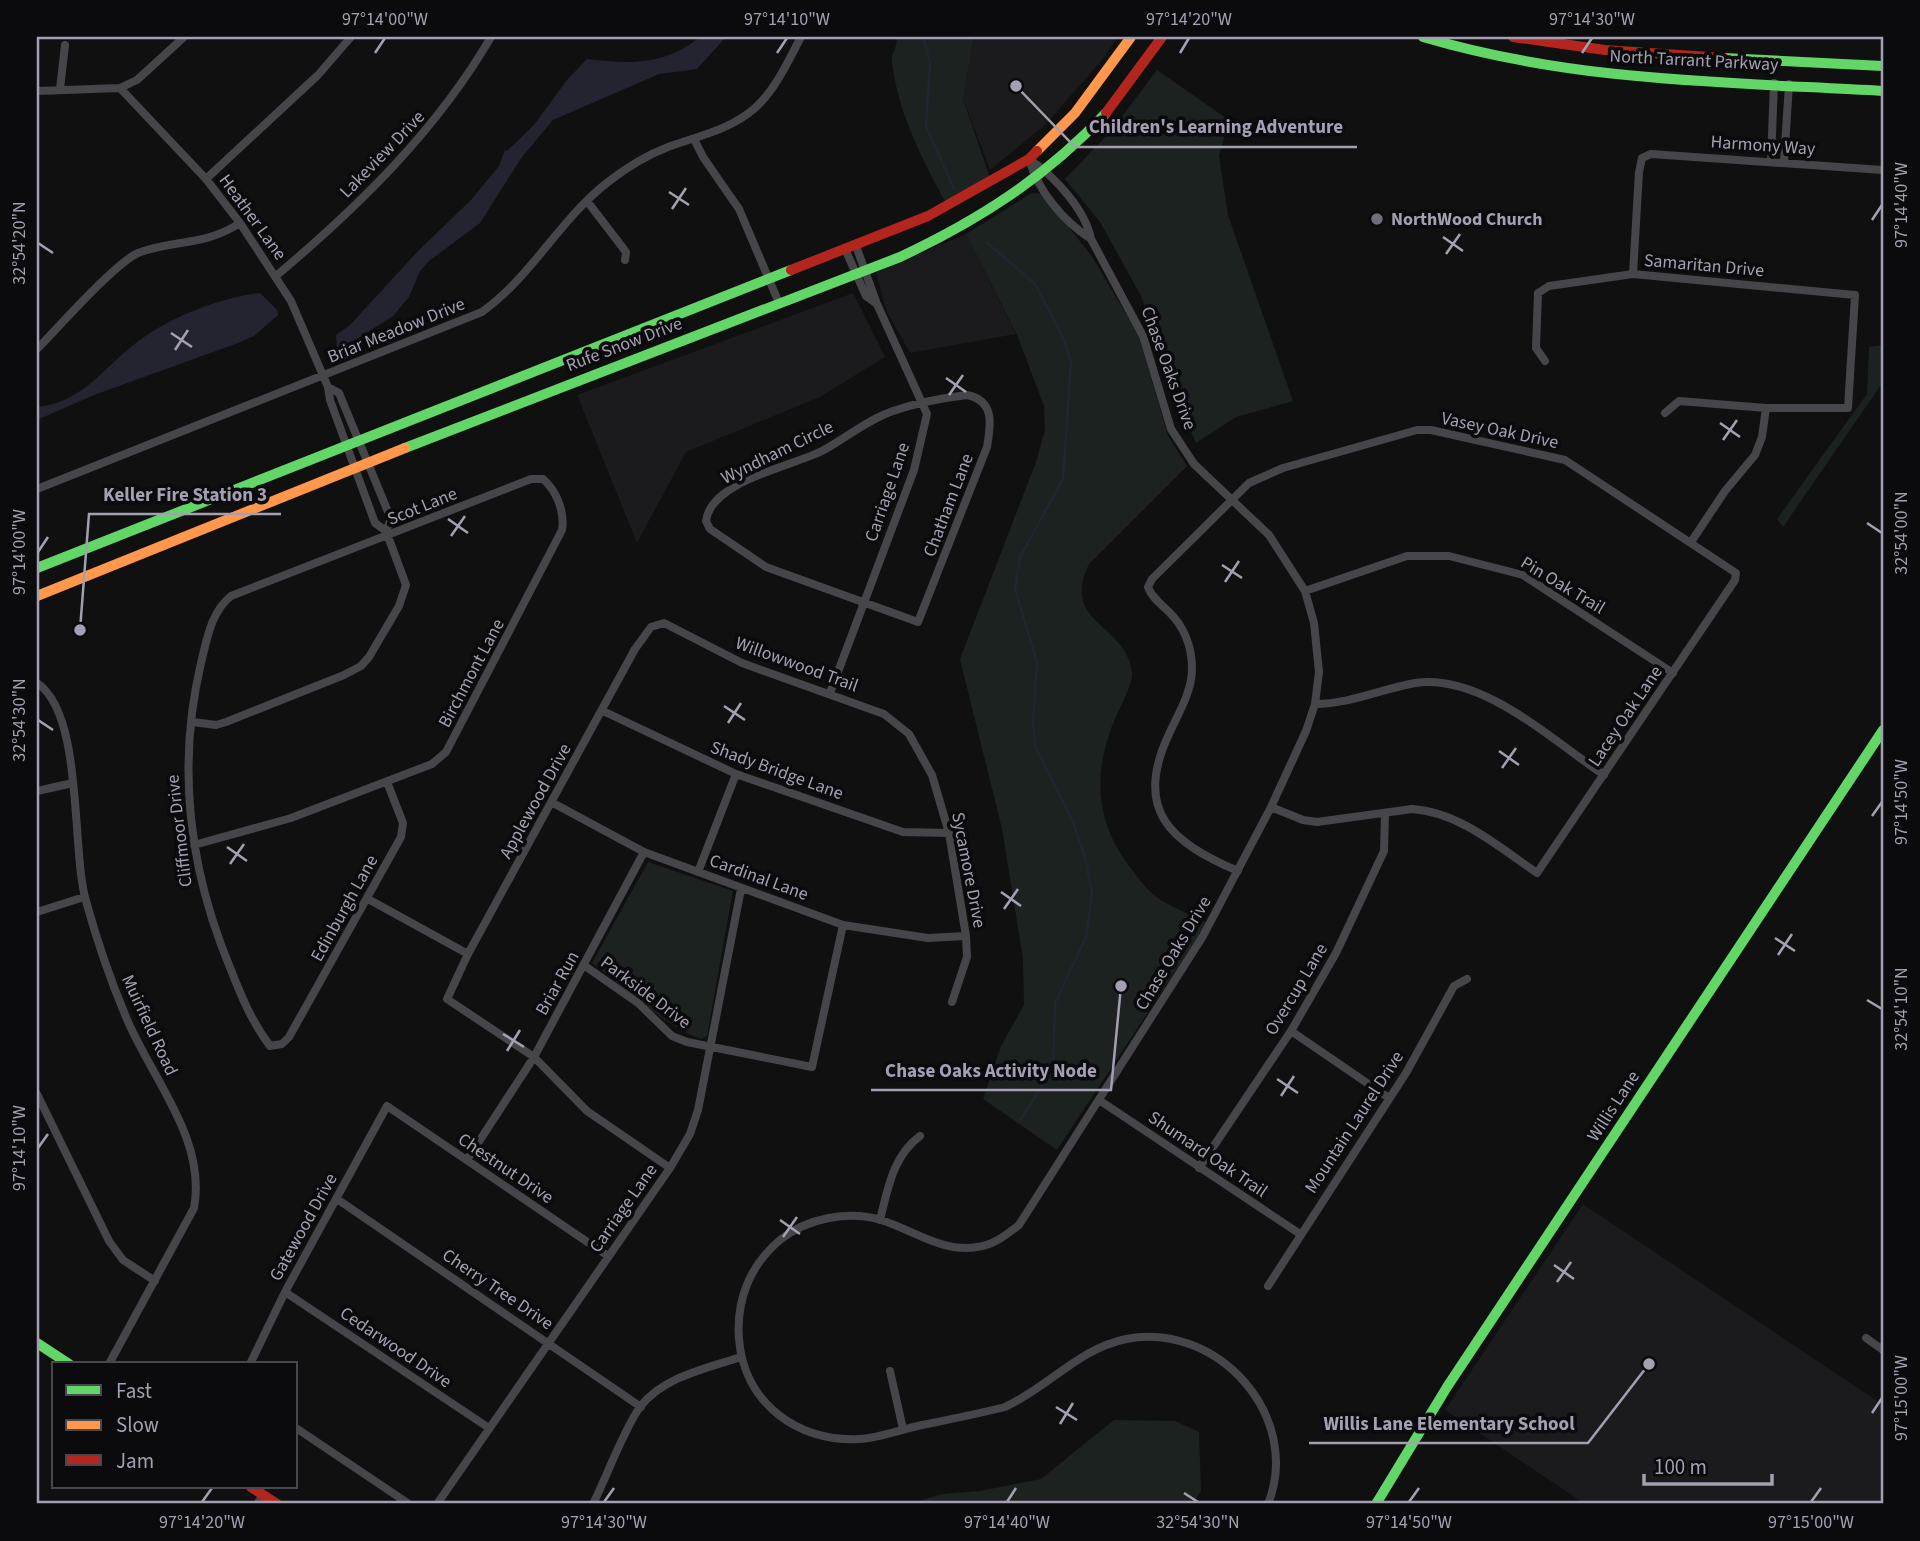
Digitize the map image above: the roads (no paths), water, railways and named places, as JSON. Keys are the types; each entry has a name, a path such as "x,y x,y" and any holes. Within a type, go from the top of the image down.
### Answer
{"main road":[{"name":"Rufe Snow Drive","path":"37,568 949,206 1029,159 1075,113 1131,37"},
{"name":"Rufe Snow Drive","path":"37,596 354,467 779,303 960,229 1048,172 1095,128 1136,78 1162,37"},
{"name":"North Tarrant Parkway","path":"1423,37 1465,51 1616,75 1883,91"},
{"name":"North Tarrant Parkway","path":"1513,37 1654,54 1883,66"},
{"path":"1548,65 1551,43"},
{"path":"629,334 638,357"},
{"name":"Willis Lane","path":"1376,1504 1447,1387 1883,730"},
{"path":"37,1343 66,1362"},
{"path":"260,1500 277,1504"}],"street":[{"path":"37,91 120,88 137,80 184,37"},
{"path":"206,179 318,75 351,37"},
{"name":"Lakeview Drive","path":"276,276 322,237 409,151 444,110 491,37"},
{"name":"Briar Meadow Drive","path":"37,489 482,312 519,282 587,201 607,183 636,163 667,147 727,125 754,109 775,84 801,37"},
{"path":"60,89 65,45"},
{"path":"1771,161 1774,83"},
{"path":"1784,162 1789,84"},
{"name":"Heather Lane","path":"120,88 206,179 276,276 324,376 330,400 352,442 367,462 391,519 387,534"},
{"path":"694,139 703,157 739,209 779,303"},
{"name":"Harmony Way","path":"1633,274 1642,158 1651,154 1883,170"},
{"name":"Chase Oaks Drive","path":"1029,159 1048,172 1089,225 1091,239 1143,335 1171,429 1194,464 1269,535 1305,591 1318,649 1319,672 1315,704 1271,807 1238,871 1167,997 1051,1172 1028,1214 1000,1240 977,1247 949,1247 880,1220 835,1217 813,1222 781,1239 756,1267 742,1297 738,1322 741,1357 753,1388 764,1403 804,1431 833,1438 861,1439 1005,1407 1023,1399 1083,1355 1103,1346 1146,1336 1181,1341 1200,1347 1233,1369 1258,1396 1275,1444 1275,1476 1268,1504"},
{"name":"Chase Oaks Drive","path":"1029,159 1035,181 1075,228 1091,239"},
{"path":"587,201 626,252 625,260"},
{"path":"37,349 128,259 148,250 208,240 240,223"},
{"name":"Carriage Lane","path":"830,694 914,470 925,428 924,402 877,304 865,269 851,247"},
{"name":"Carriage Lane","path":"851,247 854,273 866,296 877,304"},
{"name":"Samaritan Drive","path":"1545,361 1535,348 1538,293 1549,286 1633,274 1856,295 1848,408 1766,408"},
{"name":"Chatham Lane","path":"864,602 918,622 987,447 991,426 989,409 979,398 967,396 924,402"},
{"path":"1665,412 1679,401 1766,408 1762,436 1755,455 1725,491 1691,542"},
{"name":"Wyndham Circle","path":"864,602 766,567 741,553 710,529 707,513 716,500 747,480 822,451 881,416 924,402"},
{"name":"Vasey Oak Drive","path":"1238,871 1183,842 1159,810 1153,783 1154,770 1185,699 1192,668 1188,640 1172,614 1151,594 1148,587 1152,579 1249,483 1283,468 1402,432 1431,430 1564,460 1691,542 1736,576"},
{"name":"Heather Lane","path":"193,722 216,725 226,722 361,666 405,593 403,575 387,534 375,523 354,467 352,442"},
{"name":"Scot Lane","path":"312,567 387,534 531,479 543,479"},
{"name":"Birchmont Lane","path":"194,845 291,818 432,764 446,752 550,555 563,521 554,492 543,479"},
{"name":"Pin Oak Trail","path":"1305,591 1407,556 1463,559 1523,575 1672,673"},
{"name":"Cliffmoor Drive","path":"282,1044 270,1045 250,1016 204,902 187,784 188,747 204,654 213,620 223,603 231,596 312,567"},
{"name":"Lacey Oak Lane","path":"1385,813 1412,808 1441,814 1482,836 1537,873 1736,576"},
{"name":"Willowwood Trail","path":"658,624 676,627 742,663 895,720 917,746"},
{"name":"Applewood Drive","path":"534,1057 447,999 468,954 642,636 658,624"},
{"name":"Muirfield Road","path":"37,682 51,698 70,759 84,897 127,1019 195,1157 198,1184 194,1208 110,1362"},
{"path":"1315,704 1343,702 1415,683 1443,682 1478,691 1604,775"},
{"name":"Shady Bridge Lane","path":"603,711 736,774 903,832 949,833"},
{"name":"Sycamore Drive","path":"917,746 932,775 949,833 966,936 967,957 952,1002"},
{"path":"698,872 736,774"},
{"name":"Edinburgh Lane","path":"282,1044 289,1037 368,899 403,829 387,782"},
{"path":"37,791 73,783"},
{"name":"Cardinal Lane","path":"553,803 644,852 843,925 928,938 966,936"},
{"path":"1271,807 1303,820 1317,821 1385,813"},
{"name":"Overcup Lane","path":"1199,1168 1291,1031 1336,953 1380,864 1387,838 1385,813"},
{"name":"Briar Run","path":"467,1160 534,1057 644,852"},
{"name":"Carriage Lane","path":"437,1504 670,1168 690,1134 698,1110 741,889"},
{"path":"37,912 58,903 84,897"},
{"path":"368,899 468,954"},
{"name":"Parkside Drive","path":"584,966 638,1003 672,1036 710,1047 812,1067 843,925"},
{"name":"Mountain Laurel Drive","path":"1268,1286 1389,1098 1454,986 1467,979"},
{"path":"1291,1031 1389,1098"},
{"path":"534,1057 587,1111 670,1168"},
{"path":"37,1094 109,1241 123,1260 155,1282"},
{"name":"Shumard Oak Trail","path":"1099,1100 1300,1234"},
{"name":"Chestnut Drive","path":"387,1106 608,1256"},
{"name":"Gatewood Drive","path":"251,1362 285,1292 387,1106"},
{"path":"880,1220 891,1176 906,1146 920,1136"},
{"name":"Cherry Tree Drive","path":"337,1199 550,1342 641,1407"},
{"name":"Cedarwood Drive","path":"285,1292 489,1428"},
{"path":"1866,1338 1883,1350"},
{"path":"593,1504 641,1407 666,1386 692,1373 741,1357"},
{"path":"890,1371 903,1429"},
{"path":"298,1428 409,1504"}],"water":[{"path":"700,37 726,37 697,69 659,74 553,120 522,157 480,223 429,261 420,271 409,297 393,316 340,350 337,349 336,335 350,325 419,250 471,200 499,166 505,150 534,125 567,80 587,59 646,61 673,53"},
{"path":"260,293 277,310 278,315 254,336 94,395 37,420 37,407 52,404 77,393 159,327 209,305"}],"waterway":[{"path":"923,37 930,63 926,126 954,189"},
{"path":"986,242 1035,284 1064,340 1071,362 1063,479 1020,557 1015,589 1037,662 1033,721 1035,747 1072,819 1085,857 1092,893 1086,937 1055,1003 1053,1070 1020,1120"}],"place":[{"name":"Children's Learning Adventure","path":"1016,86"},
{"name":"NorthWood Church","path":"1377,219"},
{"name":"Keller Fire Station 3","path":"80,630"},
{"name":"Chase Oaks Activity Node","path":"1121,986"},
{"name":"Willis Lane Elementary School","path":"1649,1364"}]}
